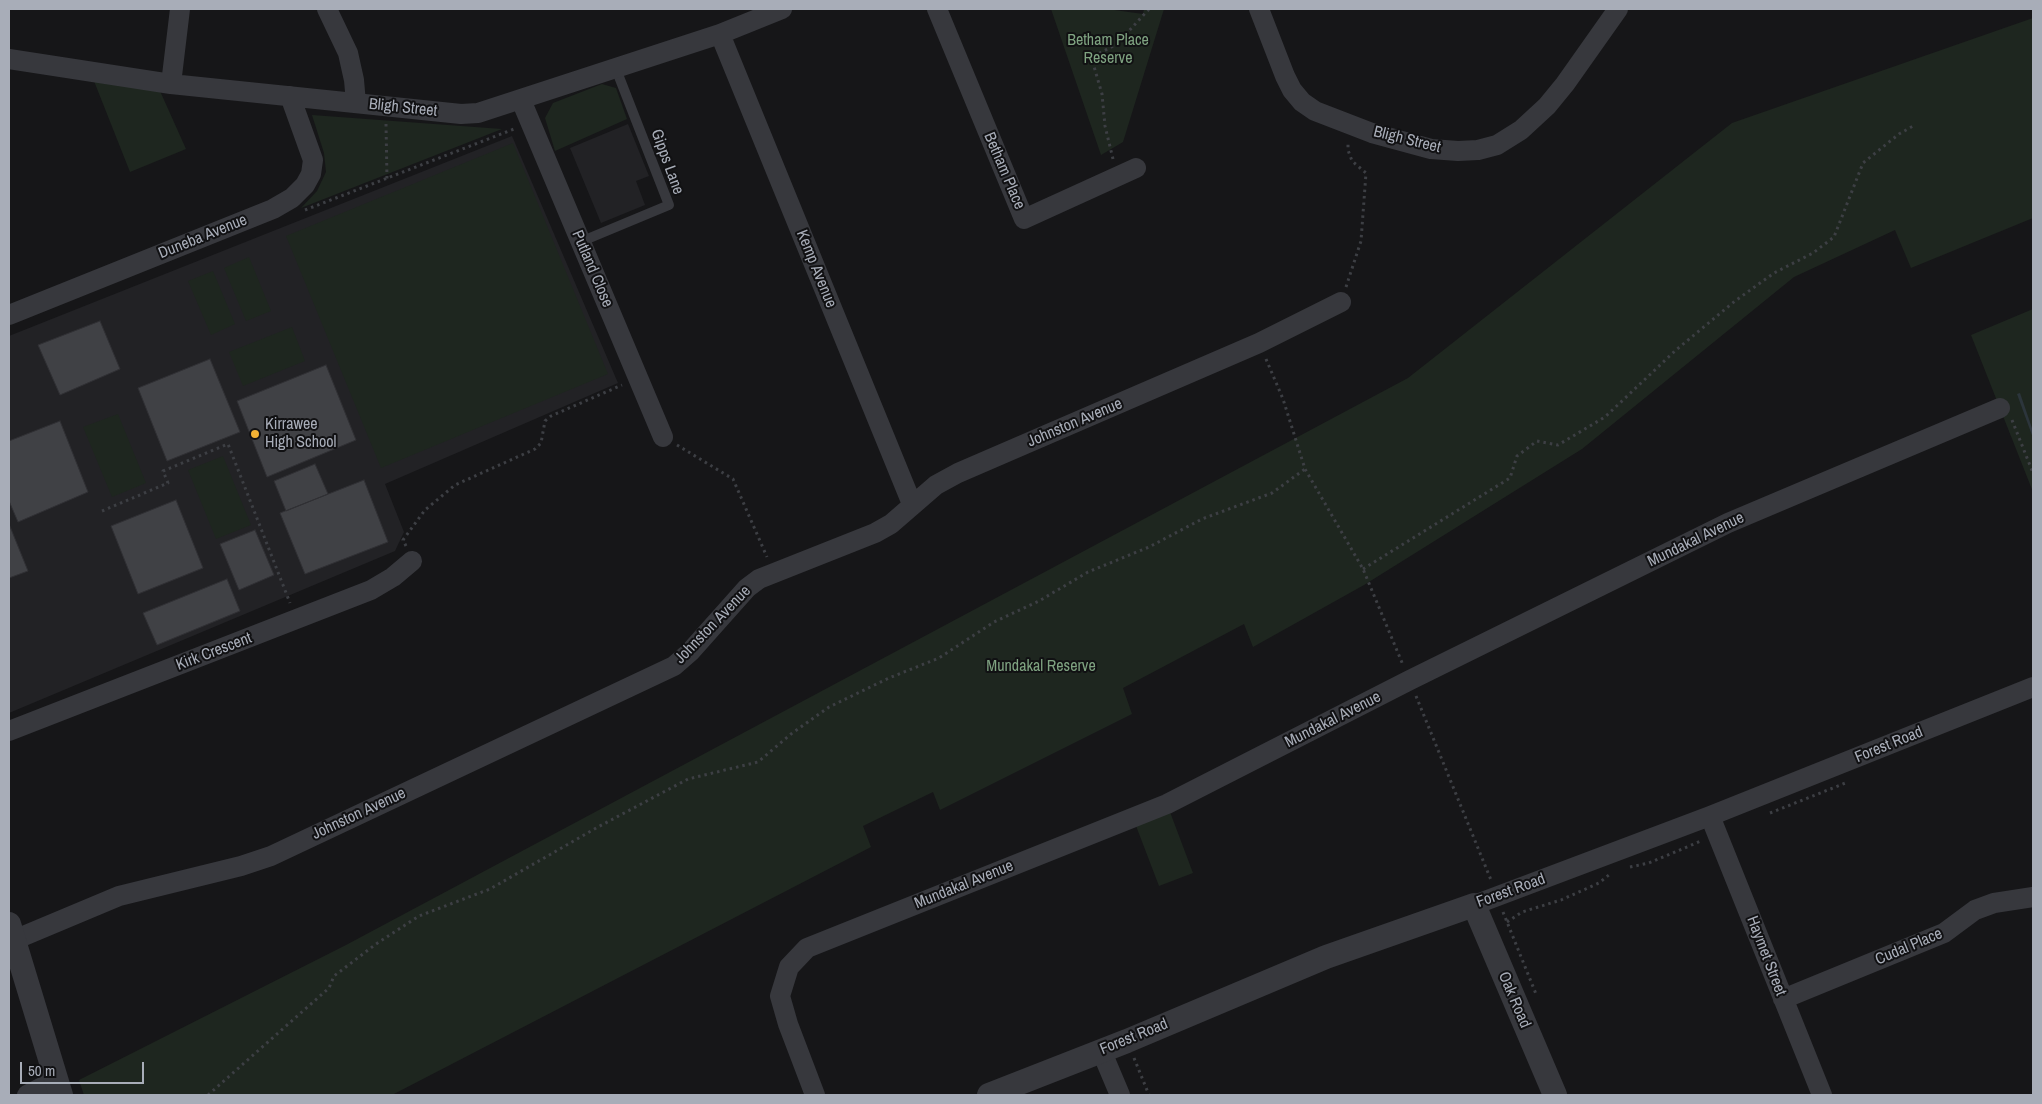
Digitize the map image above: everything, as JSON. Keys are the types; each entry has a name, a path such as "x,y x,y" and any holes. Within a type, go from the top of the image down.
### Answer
{"street":[{"path":"171,84 180,9"},
{"path":"327,9 348,53 354,80 356,103"},
{"name":"Bligh Street","path":"9,59 171,84 460,114 478,113 720,34 782,9"},
{"name":"Betham Place","path":"937,9 1024,219 1136,168"},
{"name":"Bligh Street","path":"1258,9 1285,76 1292,90 1302,102 1315,111 1372,132 1431,149 1458,151 1478,150 1497,145 1521,130 1547,106 1565,84 1618,9"},
{"name":"Kemp Avenue","path":"720,34 912,504"},
{"name":"Duneba Avenue","path":"9,316 272,209 292,198 305,185 311,174 313,160 290,96"},
{"name":"Putland Close","path":"521,100 663,437"},
{"name":"Johnston Avenue","path":"11,932 119,896 241,866 270,856 674,666 690,652 747,588 773,572 875,533 891,524 936,485 958,473 1259,342 1342,302"},
{"name":"Mundakal Avenue","path":"815,1095 788,1024 780,996 789,967 807,948 1167,804 1410,680 1728,523 2000,408"},
{"name":"Kirk Crescent","path":"9,731 371,590 393,577 412,561"},
{"name":"Forest Road","path":"989,1095 1127,1041 1326,957 1497,897 1710,816 2033,687"},
{"name":"Haymet Street","path":"1710,816 1822,1095"},
{"name":"Cudal Place","path":"1783,999 1944,933 1975,910 1994,903 2033,897"},
{"name":"Oak Road","path":"1474,905 1555,1095"},
{"path":"11,932 58,1088 27,1095"},
{"path":"1101,1050 1120,1095"}],"lane":[{"name":"Gipps Lane","path":"580,242 669,205 616,69"}],"path":[{"path":"1117,177 1105,126 1102,94 1093,63 1096,55 1117,44 1149,9"},
{"path":"386,178 387,106"},
{"path":"298,213 531,122"},
{"path":"1363,569 1510,478 1517,456 1537,442 1558,445 1605,417 1676,350 1735,301 1774,274 1813,254 1834,237 1863,163 1913,126"},
{"path":"1342,302 1361,241 1366,173 1352,160 1348,150"},
{"path":"1259,342 1283,399 1305,469 1363,569 1410,680 1497,897"},
{"path":"412,561 404,540 426,510 455,485 535,449 541,443 545,421 551,416 638,378"},
{"path":"2000,408 2011,416 2033,473"},
{"path":"663,437 733,479 773,572"},
{"path":"102,511 168,483 163,471 228,444 292,606"},
{"path":"208,1095 329,988 334,976 376,944 420,916 490,889 598,827 688,779 758,762 791,734 829,707 889,678 939,658 994,622 1039,602 1088,572 1149,547 1202,520 1272,493 1305,469"},
{"path":"1127,1041 1149,1095"}],"shaded area":[{"path":"628,124 649,176 636,181 645,205 601,223 570,148"},
{"name":"Kirrawee High School","path":"512,136 618,383 385,484 404,532 395,551 9,713 9,336"},
{"path":"2020,393 2033,431 2033,438 2017,394"}],"green space":[{"name":"Betham Place Reserve","path":"1051,9 1107,9 1143,14 1144,9 1164,9 1123,142 1101,155"},
{"name":"Mundakal Reserve","path":"2033,18 2033,218 1911,268 1895,230 1794,277 1582,449 1364,585 1253,647 1244,624 1123,688 1132,714 940,810 933,792 863,826 871,847 392,1095 84,1095 79,1080 346,945 1408,378 1732,123"},
{"path":"90,71 156,82 186,149 130,172"},
{"path":"602,84 616,88 627,119 555,151 545,118 553,103"},
{"path":"312,115 502,129 301,208 317,191 326,172 324,153"},
{"path":"513,143 608,374 381,468 286,236"},
{"path":"249,257 271,311 246,321 224,268"},
{"path":"213,271 235,324 211,335 188,281"},
{"path":"2033,309 2033,492 1971,335"},
{"path":"292,327 305,361 243,386 229,352"},
{"path":"118,414 146,483 112,497 83,427"},
{"path":"223,456 251,525 216,539 188,470"},
{"path":"1167,804 1193,873 1159,886 1133,818"}],"building":[{"path":"100,321 120,369 60,395 38,345"},
{"path":"210,359 240,432 167,461 138,388"},
{"path":"326,365 356,440 267,477 237,401"},
{"path":"60,421 88,492 18,522 9,501 9,441"},
{"path":"315,464 328,494 286,511 274,481"},
{"path":"364,480 388,542 305,574 280,513"},
{"path":"176,500 203,568 138,594 111,526"},
{"path":"9,524 28,571 9,578"},
{"path":"255,530 274,575 239,590 220,544"},
{"path":"227,579 240,611 157,645 143,613"}],"place":[{"name":"Kirrawee High School","path":"255,434"}]}
